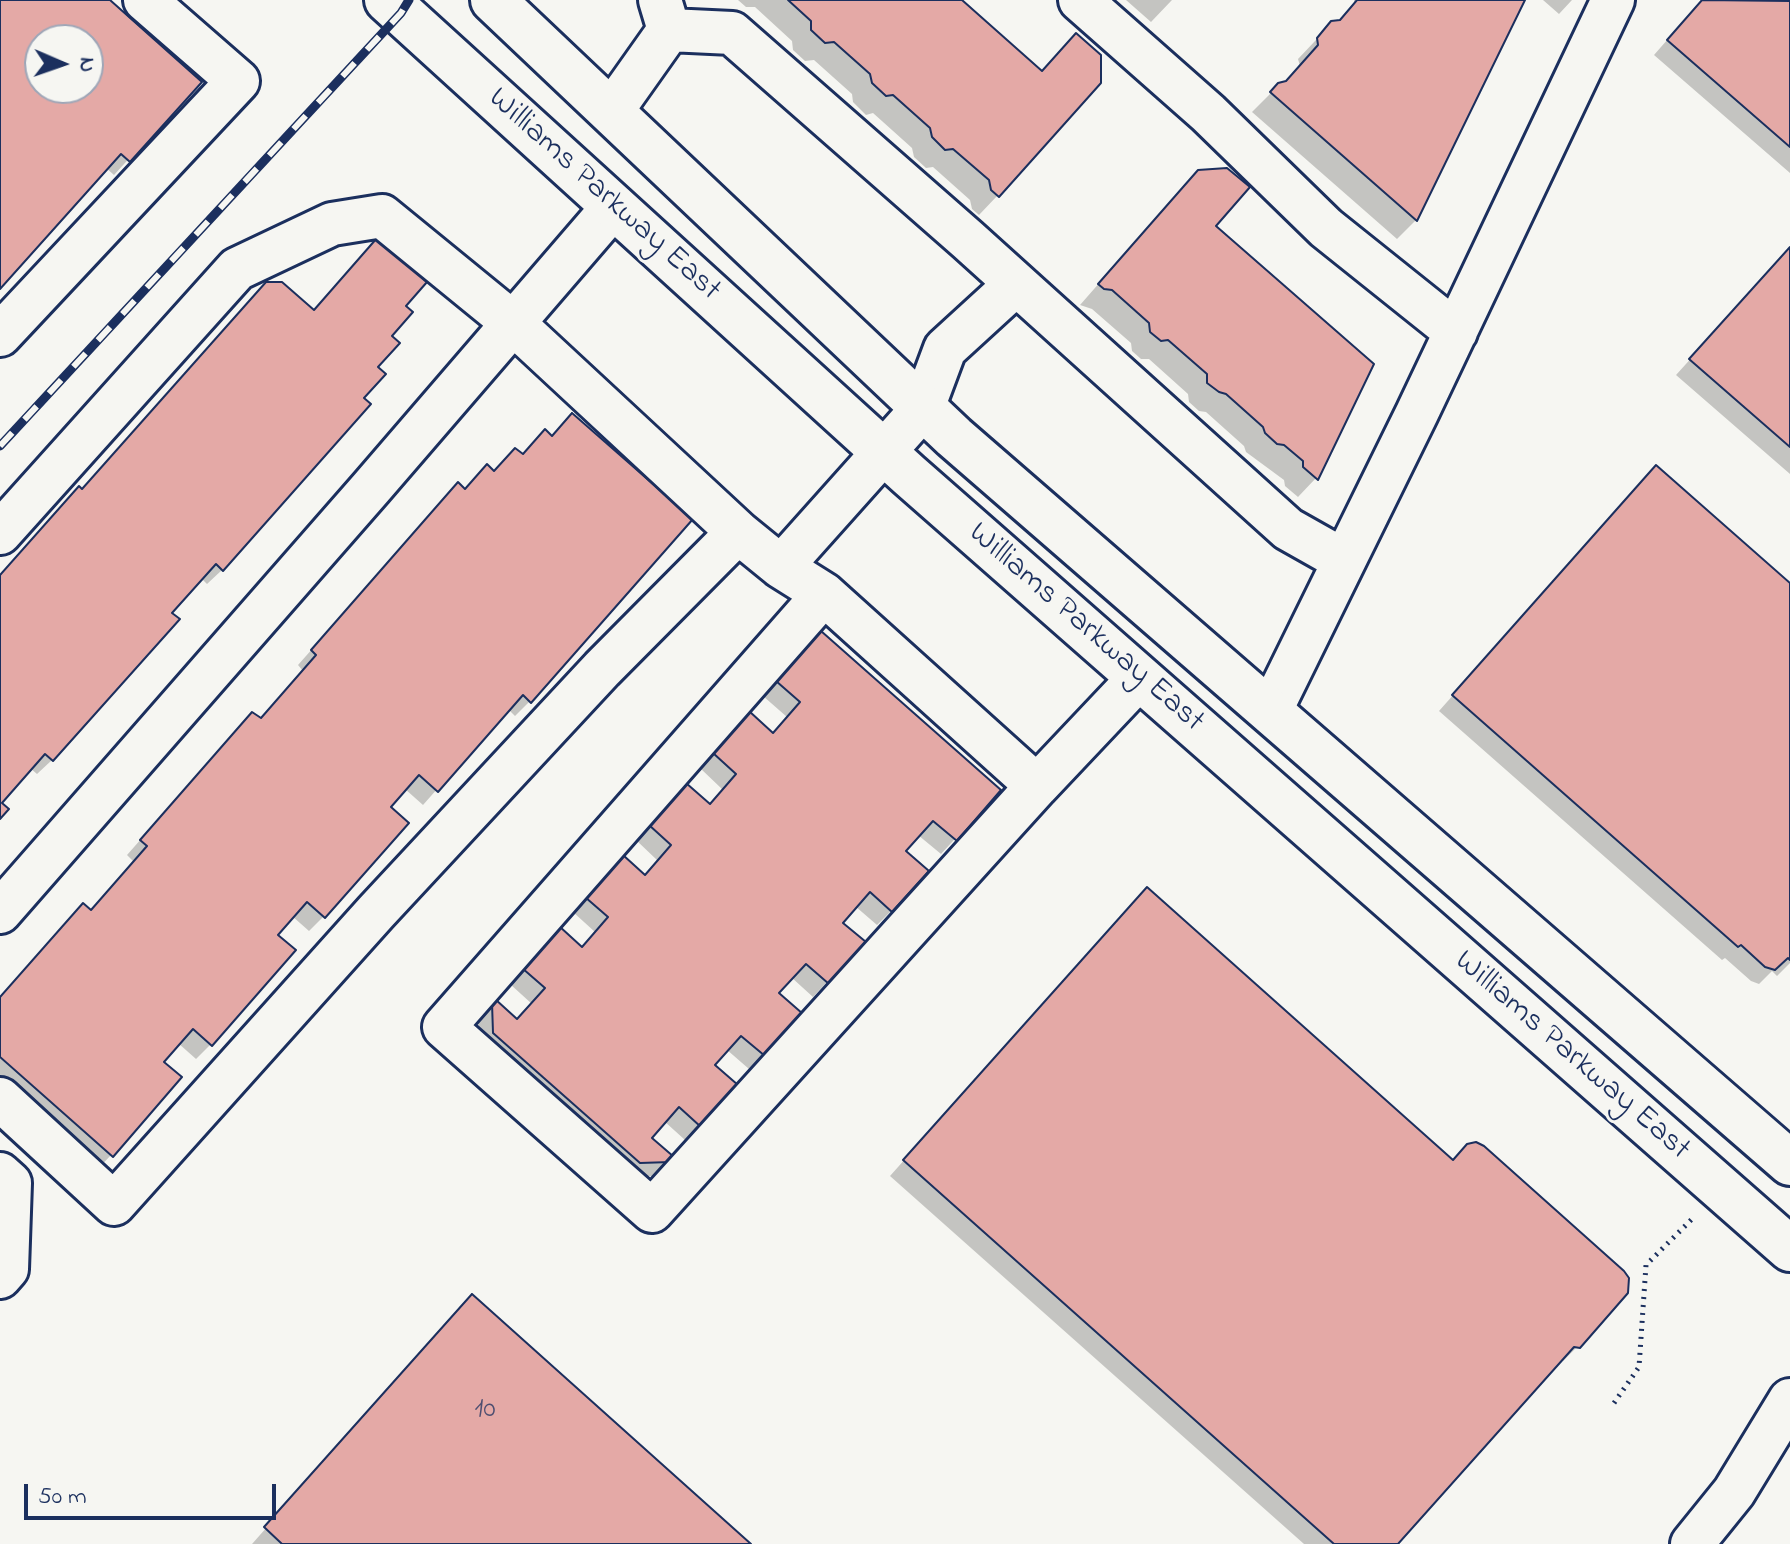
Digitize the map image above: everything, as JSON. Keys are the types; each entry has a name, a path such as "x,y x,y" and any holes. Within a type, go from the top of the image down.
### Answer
{"main road":[{"name":"Williams Parkway East","path":"387,0 883,451 1790,1249"},
{"name":"Williams Parkway East","path":"493,0 923,408 1790,1163"}],"street":[{"path":"0,335 238,81 145,0"},
{"path":"1080,0 1208,113 1326,228 1456,332"},
{"path":"1270,712 1456,332 1613,0"},
{"path":"611,112 664,15 732,33 1288,529 1343,560"},
{"path":"0,912 614,206"},
{"path":"0,533 237,269 332,224 382,216 513,323 738,532 781,567 824,594 1037,786"},
{"path":"781,567 923,408 945,349 1016,284"},
{"path":"0,1099 114,1204 408,877 602,669 738,532"},
{"path":"824,594 444,1027 652,1211 1037,786 1139,678"},
{"path":"0,1174 10,1183 7,1269 0,1277"},
{"path":"1692,1544 1734,1492 1790,1400"}],"path":[{"path":"1614,1403 1639,1367 1646,1265 1722,1189"}],"building":[{"path":"0,0 110,0 202,82 130,162 121,154 0,289"},
{"path":"788,0 962,0 1042,71 1076,33 1101,55 1101,83 999,197 991,190 989,180 953,149 945,150 932,137 930,128 893,95 886,96 872,83 870,74 834,42 825,43 811,30 811,21"},
{"path":"1357,0 1525,0 1417,221 1270,92 1278,83 1286,81 1318,45 1317,38 1331,21 1340,20"},
{"path":"1702,0 1790,1 1790,147 1667,40"},
{"path":"1227,168 1250,187 1216,226 1374,364 1318,480 1303,467 1303,461 1284,445 1277,444 1226,394 1207,383 1207,374 1168,340 1161,341 1150,332 1149,323 1112,290 1098,284 1198,170"},
{"path":"377,238 427,282 406,306 413,312 392,336 400,343 378,367 386,374 364,398 371,404 223,571 216,564 172,613 180,619 53,761 45,754 2,803 9,809 0,819 0,575 79,486 82,489 266,282 282,282 314,310"},
{"path":"1790,247 1790,447 1689,359"},
{"path":"572,413 693,519 531,703 523,695 438,792 419,775 391,807 409,823 325,918 307,902 278,935 296,950 212,1046 193,1029 164,1062 182,1077 113,1157 0,1057 0,997 83,903 91,910 147,846 140,840 252,712 261,718 316,655 311,650 458,482 465,489 487,464 494,471 515,448 523,454 545,429 552,436"},
{"path":"1656,465 1790,583 1790,960 1788,958 1775,970 1765,967 1741,945 1738,947 1452,695"},
{"path":"821,631 1001,790 957,841 933,821 906,851 929,871 892,912 870,892 843,923 866,942 829,984 806,964 779,993 803,1014 765,1056 741,1036 715,1065 738,1085 701,1127 679,1107 652,1138 674,1157 671,1162 640,1163 493,1033 492,1003 495,999 517,1019 545,988 522,968 559,926 582,947 608,917 585,897 623,855 645,875 671,845 649,825 686,783 710,804 736,774 713,753 749,711 773,733 800,702 776,681"},
{"path":"1147,887 1453,1160 1467,1144 1476,1142 1484,1146 1629,1278 1628,1293 1580,1348 1574,1347 1398,1544 1334,1544 903,1160"},
{"path":"472,1294 751,1544 282,1544 264,1527"}],"railway":[{"path":"0,446 401,13 409,0"}]}
